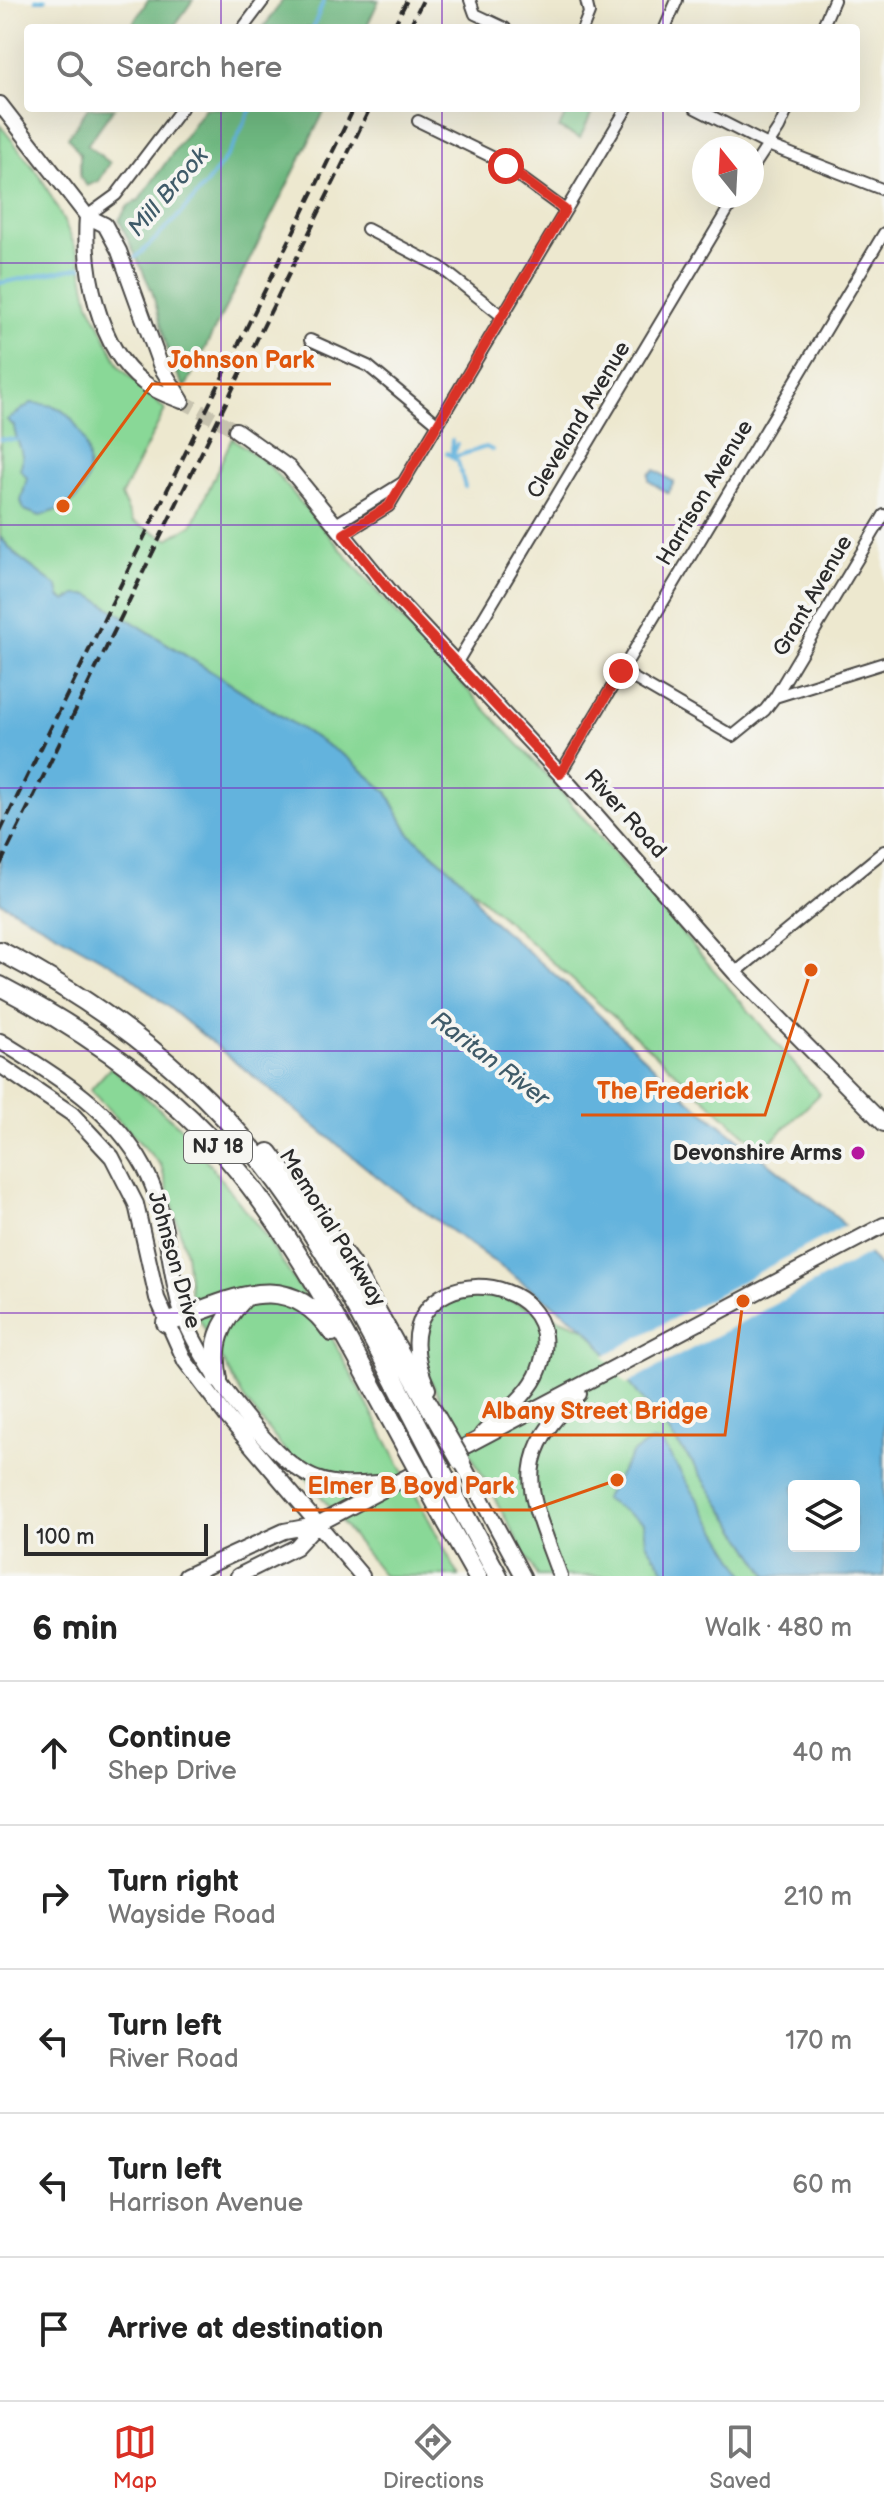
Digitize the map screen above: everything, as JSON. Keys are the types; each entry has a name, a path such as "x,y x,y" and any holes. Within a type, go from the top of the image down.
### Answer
{"highway":[{"name":"Memorial Parkway","path":"0,951 83,1000 174,1068 222,1115 265,1165 422,1402 463,1512 498,1576"},
{"name":"Memorial Parkway","path":"0,986 122,1061 211,1140 287,1239 477,1576"},
{"path":"175,1320 273,1292 304,1301 366,1375"},
{"path":"218,1379 218,1336 225,1320 244,1298"},
{"path":"422,1402 464,1454"}],"street":[{"path":"246,24 264,0"},
{"path":"470,0 475,14 496,24"},
{"path":"585,24 589,13 586,0"},
{"path":"667,24 677,0"},
{"path":"824,24 834,0"},
{"path":"0,104 87,216 105,225 119,251 161,367 182,401 142,382 116,350 94,292 85,245 87,216"},
{"path":"87,216 116,195 179,112"},
{"path":"340,529 389,506 625,112"},
{"path":"703,112 768,145 884,190"},
{"path":"764,151 786,112"},
{"path":"418,121 494,158 565,210"},
{"name":"Cleveland Avenue","path":"456,664 729,208"},
{"path":"367,229 440,267 502,316"},
{"name":"Harrison Avenue","path":"560,774 884,233"},
{"path":"310,340 368,366 438,424"},
{"name":"River Road","path":"236,430 289,468 397,600 560,774 735,973 884,1124"},
{"name":"Grant Avenue","path":"775,697 884,515"},
{"path":"621,671 733,736 765,710 775,697 884,663"},
{"path":"735,973 884,851"},
{"name":"Johnson Drive","path":"0,1041 80,1093 109,1120 134,1151 161,1207 175,1320 279,1455 299,1471 330,1483 399,1482"},
{"name":"Johnson Drive","path":"0,1065 72,1114 121,1172 140,1214 191,1371 316,1525 362,1576"},
{"path":"186,1576 284,1531 316,1525 399,1482 464,1454 884,1225"},
{"path":"422,1402 417,1345 419,1328 433,1304 449,1292 479,1285 509,1292 526,1305 537,1320 542,1337 539,1372 529,1388 464,1454"},
{"path":"560,1576 535,1504 530,1468 547,1427 592,1382"},
{"path":"464,1454 483,1502 523,1576"},
{"path":"238,1576 296,1547 316,1525"}],"green space":[{"path":"148,0 193,0 176,24 133,24"},
{"path":"283,0 379,0 368,24 266,24"},
{"path":"85,112 111,112 87,145 110,163 99,181 87,186 80,177 80,154 68,137"},
{"path":"202,112 324,112 185,388 171,363 152,291 119,220 128,206 139,200"},
{"path":"567,112 592,112 580,138 559,128"},
{"path":"0,125 40,176 60,213 79,255 89,303 120,367 165,410 121,496 133,522 168,539 193,524 232,438 269,465 385,601 544,772 820,1094 762,1150 409,833 387,792 349,759 90,595 66,601 59,597 58,587 17,556 0,537"},
{"path":"111,1067 180,1127 264,1234 333,1340 459,1576 384,1576 244,1399 192,1306 186,1253 161,1165 90,1090"},
{"path":"476,1292 493,1294 587,1329 692,1462 768,1576 537,1576 428,1376 424,1345 430,1321 446,1304"}],"water":[{"path":"31,403 53,406 66,414 82,437 88,464 83,490 75,500 40,516 24,510 21,501 27,478 20,469 22,458 14,426 7,420"},
{"path":"655,470 674,482 668,493 649,481 649,474"},
{"name":"Raritan River","path":"0,537 17,556 58,587 60,597 66,601 76,595 90,595 349,759 387,792 409,833 467,884 486,915 577,994 690,1101 836,1216 880,1267 884,1272 884,1576 768,1576 692,1462 587,1329 385,1183 125,972 0,902"},
{"path":"651,1441 661,1443 669,1454 746,1576 669,1576 646,1543 644,1523 604,1499 632,1454"}],"pier":[{"path":"848,1224 872,1252 626,1384 604,1356"}],"waterway":[{"path":"36,0 45,0"},
{"name":"Mill Brook","path":"315,24 324,0"},
{"name":"Mill Brook","path":"135,258 200,192 232,148 250,112"},
{"name":"Mill Brook","path":"0,283 82,267"},
{"path":"0,439 16,440"},
{"path":"452,440 452,456"},
{"path":"453,456 457,444"},
{"path":"454,457 486,447 492,450"},
{"path":"447,453 458,462 465,487"}],"tunnel":[{"path":"182,401 236,430"}],"railway":[{"path":"395,24 407,0"},
{"path":"411,24 423,0"},
{"path":"0,832 352,112"},
{"path":"0,865 368,112"}],"place":[{"name":"Johnson Park","path":"63,506"},
{"name":"The Frederick","path":"811,970"},
{"name":"Devonshire Arms","path":"858,1153"},
{"name":"Albany Street Bridge","path":"743,1301"},
{"name":"Elmer B Boyd Park","path":"617,1480"}],"route":[{"path":"506,166 565,210 389,506 344,534 397,600 560,774 621,671"}]}
